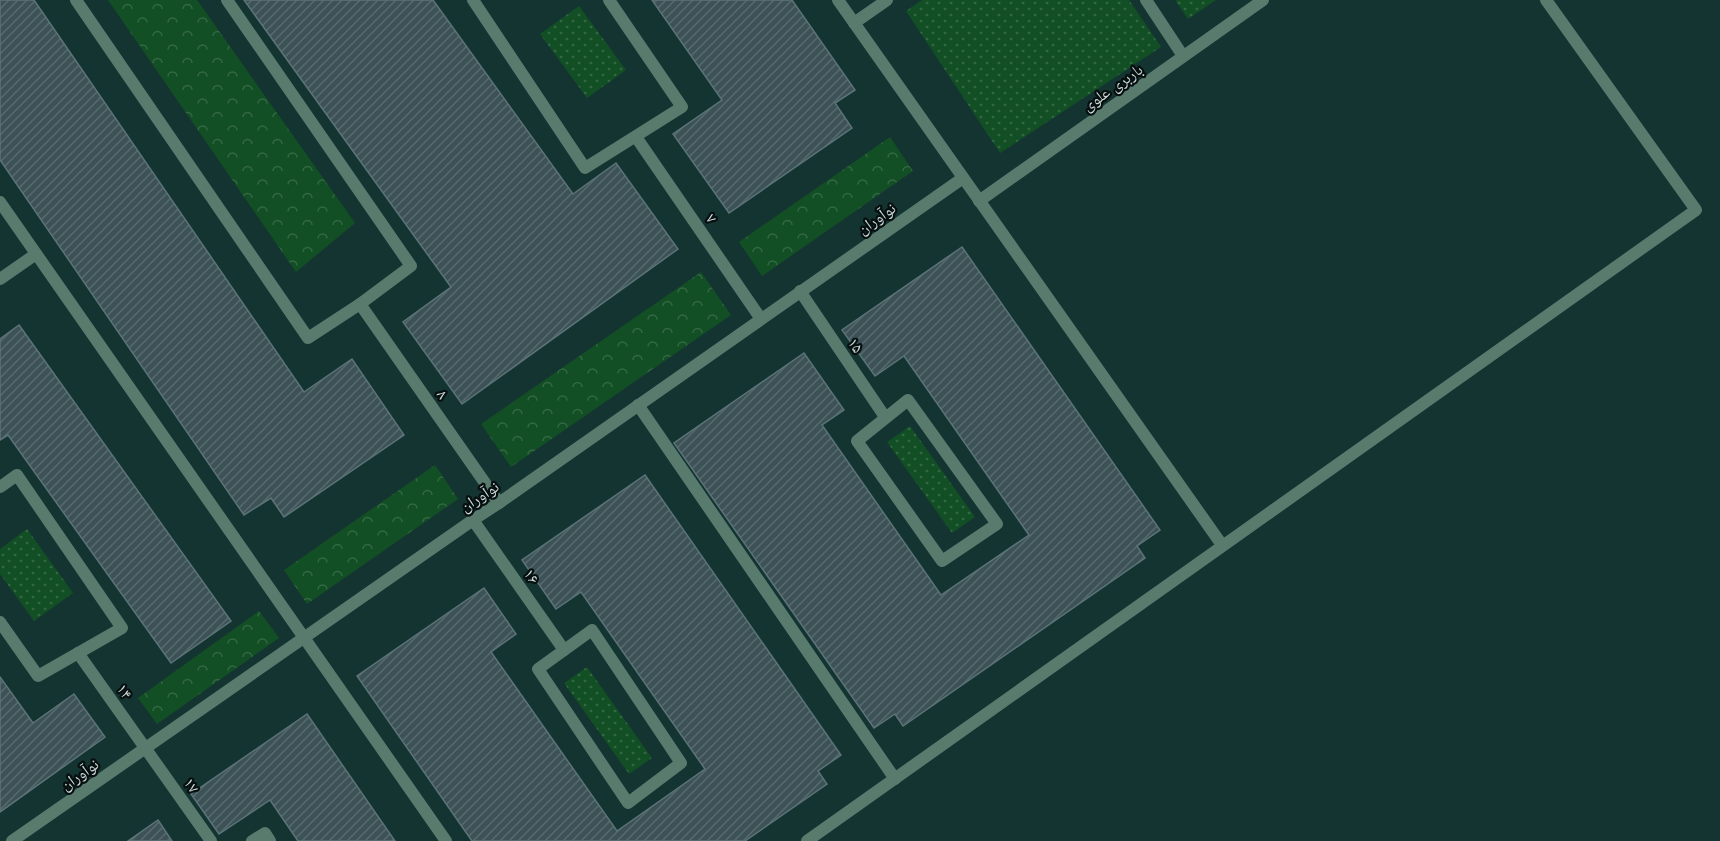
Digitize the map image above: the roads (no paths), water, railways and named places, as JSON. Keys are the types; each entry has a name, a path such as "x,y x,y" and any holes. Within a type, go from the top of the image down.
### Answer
{"street":[{"path":"75,0 308,338 360,304 411,266 226,0"},
{"path":"473,0 585,168 682,107 609,0"},
{"path":"838,0 1222,545"},
{"path":"854,23 887,0"},
{"path":"1146,0 1184,56"},
{"name":"باربری علوی","path":"979,201 1263,0"},
{"path":"807,841 1696,210 1546,0"},
{"name":"۷","path":"636,136 761,319"},
{"name":"نوآوران","path":"12,841 499,504 963,178"},
{"path":"0,202 446,841"},
{"path":"0,279 36,254"},
{"name":"۱۵","path":"800,291 885,417"},
{"name":"۸","path":"360,304 499,504"},
{"path":"908,400 998,524 942,561 857,441 885,417 908,400"},
{"path":"638,405 895,779"},
{"path":"0,486 17,475 122,628 38,676 0,622"},
{"name":"۱۶","path":"473,520 564,650"},
{"path":"592,630 681,763 628,803 538,669 564,650 592,630"},
{"name":"۱۴","path":"78,653 146,748"},
{"name":"۱۷","path":"146,748 211,841"},
{"path":"252,841 265,833 270,841"}]}
